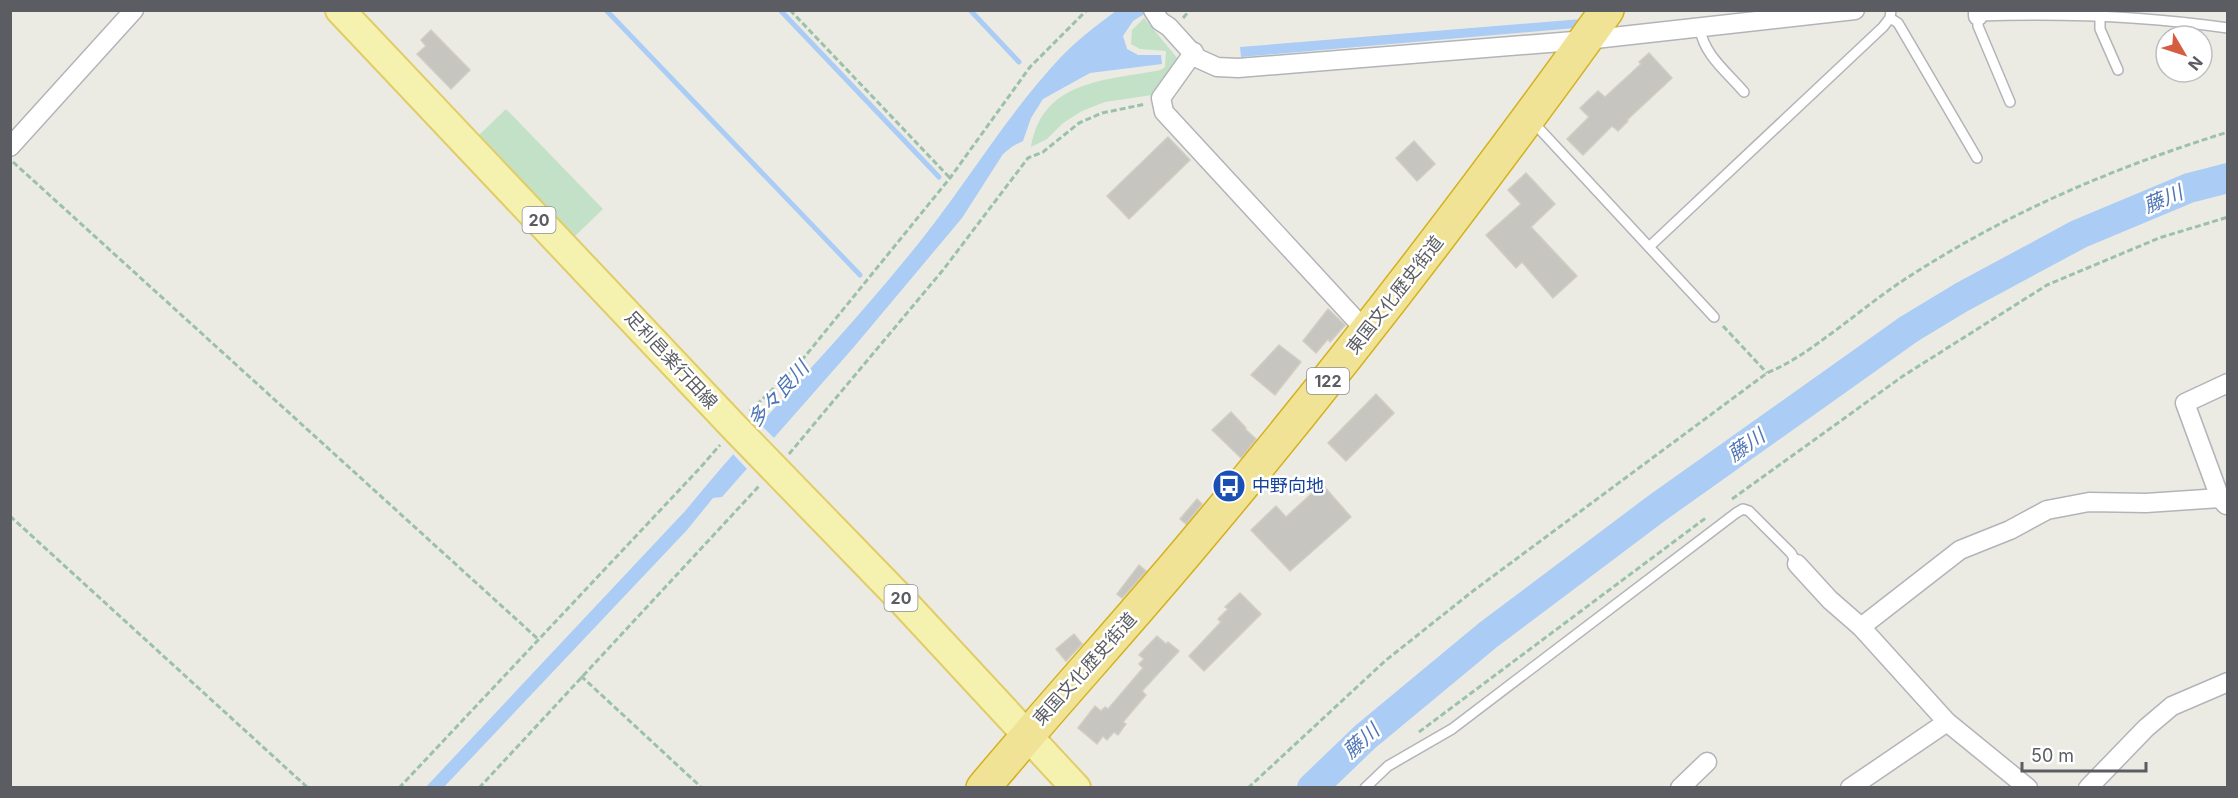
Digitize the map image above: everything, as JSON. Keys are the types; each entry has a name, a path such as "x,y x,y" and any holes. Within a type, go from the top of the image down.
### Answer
{"highway":[{"name":"東国文化歴史街道","path":"983,788 1198,540 1367,332 1529,118 1607,10"}],"main road":[{"name":"足利邑楽行田線","path":"340,10 736,429 899,597 1076,788"}],"street":[{"path":"10,147 134,10"},
{"path":"1156,16 1194,52 1197,58 1217,67 1238,68 1586,40 1855,10"},
{"path":"1194,52 1161,98 1164,112 1367,332"},
{"path":"1861,627 1960,550 2010,530 2047,510 2089,502 2224,503 2185,403 2228,383"},
{"path":"1797,564 1830,600 1861,627 1947,722 2028,788"},
{"path":"2088,788 2146,728 2172,706 2228,682"},
{"path":"1850,788 1947,722"},
{"path":"1680,788 1707,762"}],"lane":[{"path":"2010,102 1978,26 1978,13 2180,21 2228,28"},
{"path":"1649,247 1874,35 1891,14 1977,159"},
{"path":"2100,17 2100,29 2118,70"},
{"path":"1700,29 1702,42 1708,51 1744,92"},
{"path":"1529,118 1714,317"},
{"path":"1365,788 1388,766 1452,729 1743,509 1749,511 1791,553 1797,564"}],"path":[{"path":"790,10 950,178"},
{"path":"399,788 798,365 950,178 1030,67 1087,10"},
{"path":"479,788 773,467 943,270 1028,159 1043,152 1079,123 1102,113 1138,107 1161,98"},
{"path":"1248,788 1385,661 1473,591 1767,373 1790,363 1899,282 1952,249 2063,192 2168,151 2228,132"},
{"path":"10,160 538,639"},
{"path":"1729,501 1903,376 2047,285 2159,238 2228,217"},
{"path":"1714,317 1767,373"},
{"path":"1414,737 1710,515"},
{"path":"10,516 308,788"},
{"path":"580,676 702,788"}],"green space":[{"path":"1144,18 1178,59 1152,95 1105,102 1082,111 1063,123 1047,139 1031,147 1038,125 1049,108 1063,96 1099,81 1160,70 1165,67 1166,51 1140,49 1131,44 1132,30"},
{"path":"506,109 603,209 574,237 477,137"}],"water":[{"path":"1116,11 1149,11 1133,21 1123,36 1127,49 1138,55 1161,55 1162,64 1090,73 1043,99 1031,118 1023,141 1003,154 962,218 853,348 722,497 713,498 687,530 444,787 425,788 686,510 878,292 925,235 1019,107 1060,58"},
{"path":"1582,19 1575,28 1241,57 1240,47"}],"pier":[{"path":"759,423 776,440 749,471 731,452"}],"building":[{"path":"431,30 470,70 451,89 417,54 426,46 421,40"},
{"path":"1649,53 1672,78 1618,131 1612,126 1583,155 1567,139 1589,117 1580,108 1598,91 1605,97 1641,64 1639,62"},
{"path":"1168,137 1190,160 1129,219 1107,196"},
{"path":"1414,141 1435,164 1417,181 1396,158"},
{"path":"1526,173 1555,204 1531,227 1577,276 1553,298 1522,262 1516,268 1486,235 1521,204 1508,190"},
{"path":"1328,309 1345,325 1330,342 1328,339 1316,353 1303,341"},
{"path":"1279,345 1301,362 1275,395 1251,375"},
{"path":"1376,394 1394,413 1346,461 1328,443"},
{"path":"1231,412 1256,439 1241,458 1212,430"},
{"path":"1322,484 1351,517 1290,571 1251,530 1276,506 1286,517"},
{"path":"1197,499 1202,504 1186,524 1180,519"},
{"path":"1139,565 1146,571 1122,598 1117,594"},
{"path":"1240,593 1261,614 1204,671 1189,656 1221,622 1218,619 1228,609 1225,607"},
{"path":"1074,634 1082,644 1066,661 1056,649"},
{"path":"1157,636 1179,651 1142,691 1146,695 1123,722 1126,724 1118,735 1114,732 1107,740 1103,736 1097,744 1078,728 1095,706 1101,711 1105,707 1108,709 1143,668 1139,664 1144,659 1139,655"}],"waterway":[{"path":"606,10 860,275"},
{"path":"780,10 939,177"},
{"path":"970,10 1019,62"},
{"name":"藤川","path":"1312,788 1365,737 1488,635 1657,508 1909,329 1962,297 2079,234 2189,188 2228,178"}],"place":[{"name":"中野向地","path":"1229,486"}],"water label":[{"name":"多々良川","path":"778,394"}]}
